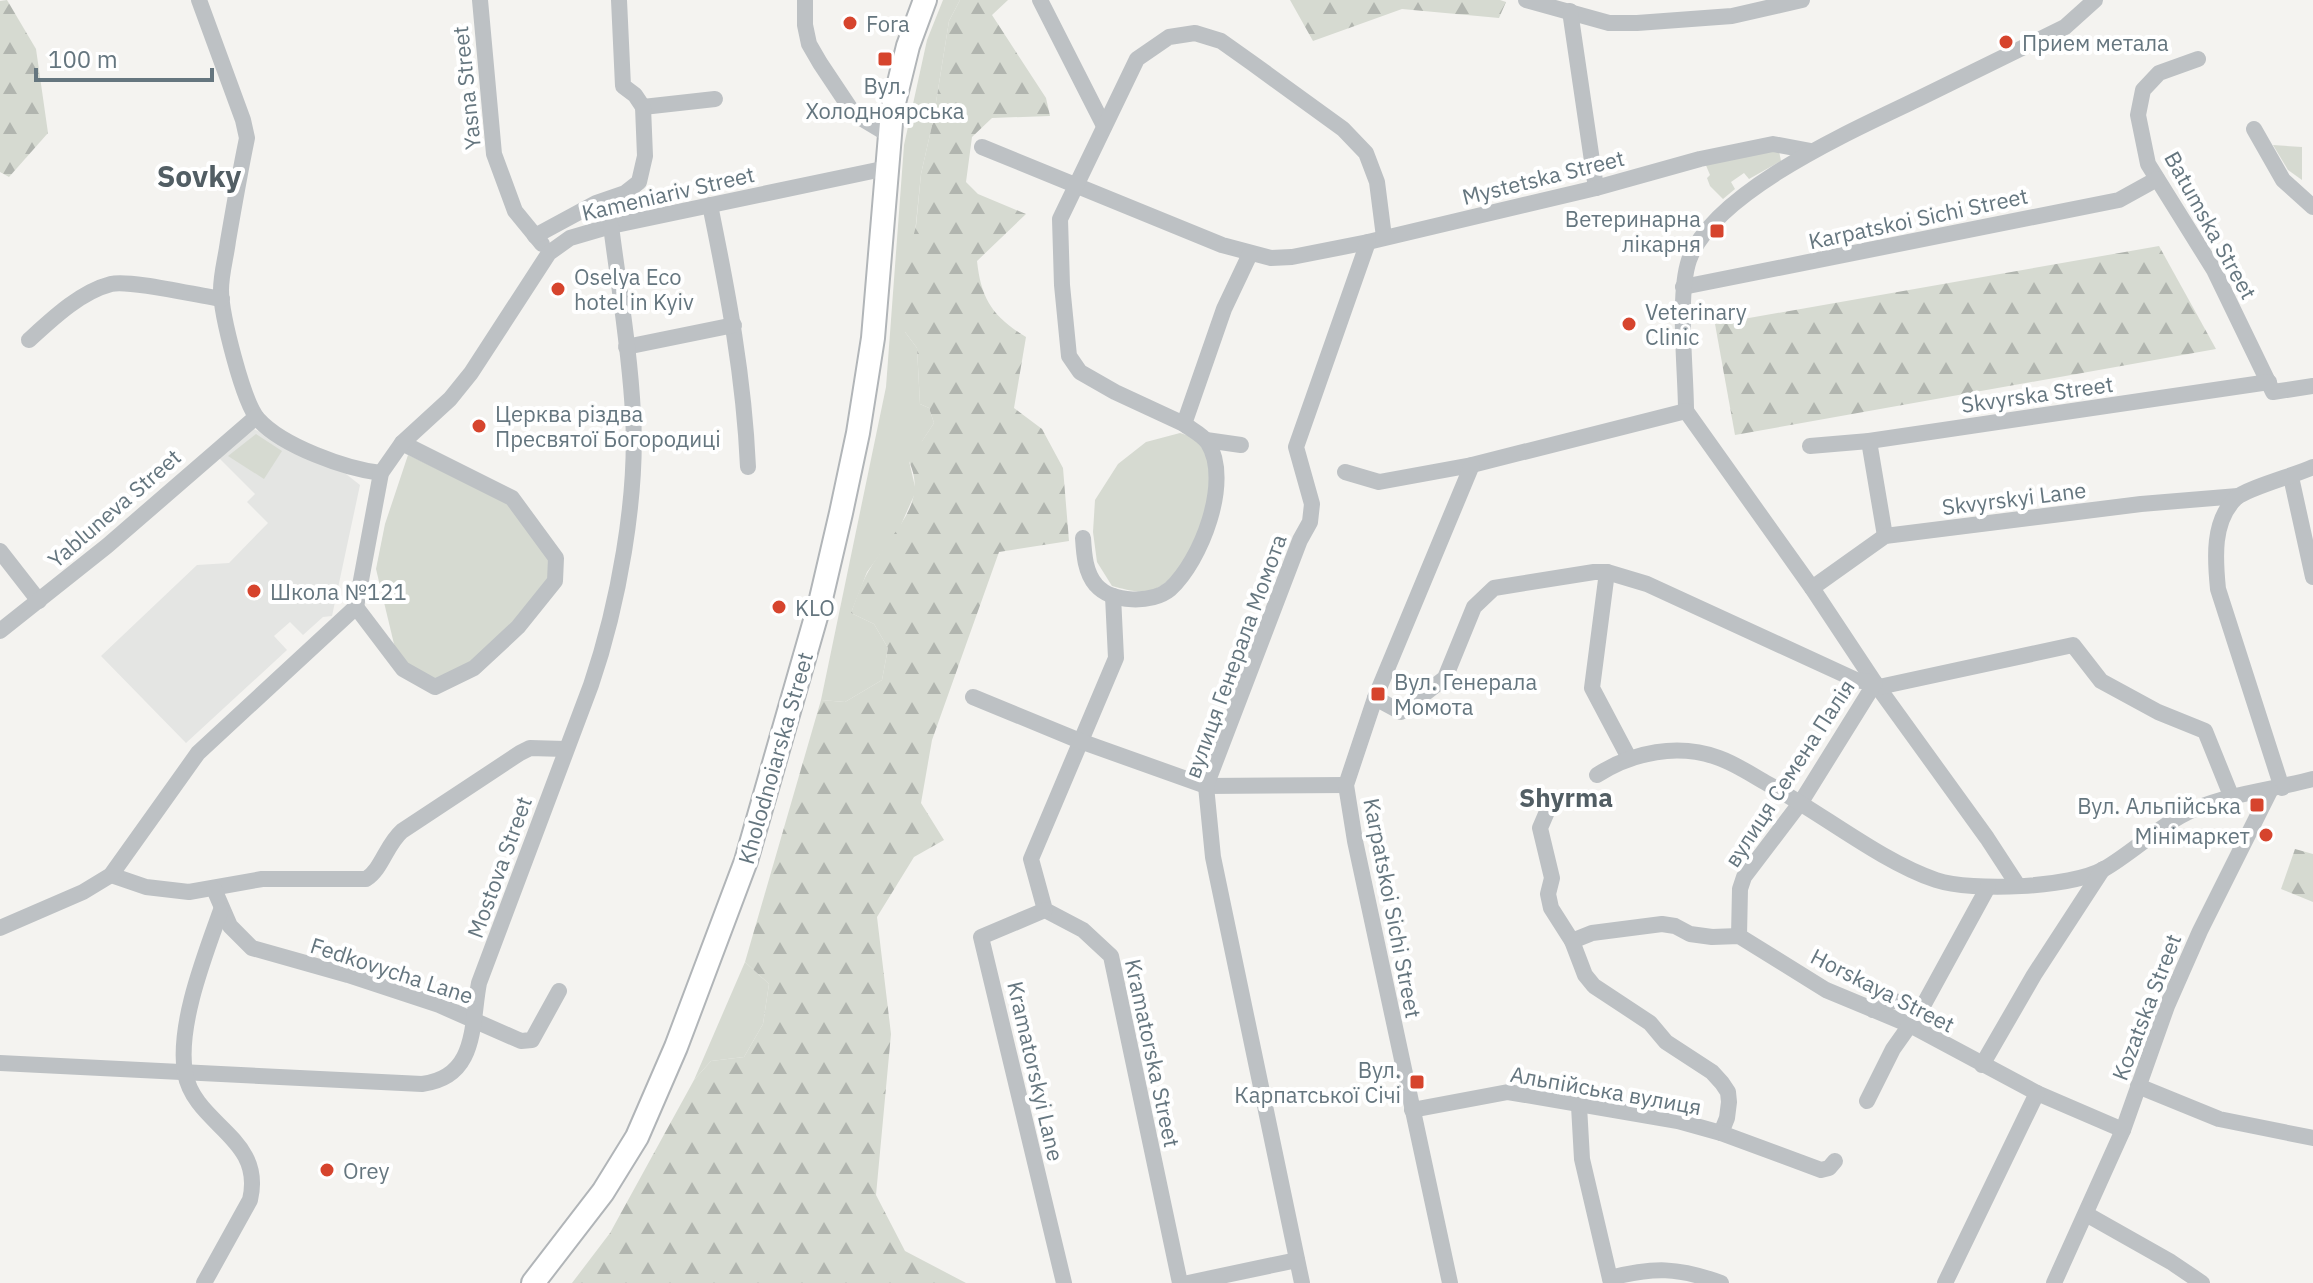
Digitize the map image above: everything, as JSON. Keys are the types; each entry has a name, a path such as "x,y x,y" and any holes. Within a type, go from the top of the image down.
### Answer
{"main road":[{"name":"Kholodnoiarska Street","path":"533,1283 603,1192 637,1137 681,1034 746,861 820,603 855,447 873,338 889,135 908,46 925,0"}],"street":[{"path":"199,0 247,138 221,286 249,404 266,427 299,445 333,460 381,473"},
{"name":"Yasna Street","path":"480,0 494,154 515,211 549,253"},
{"path":"535,236 596,203 625,193 639,182 645,156 643,107 635,95 623,86 619,0"},
{"path":"805,0 809,44 820,63 854,114 889,135"},
{"path":"1040,0 1104,126"},
{"path":"1526,0 1609,23 1657,23 1732,16 1802,0"},
{"path":"2017,884 1686,411 1683,287 1690,259 1717,219 1732,205 1811,151 2065,27 2090,2"},
{"path":"1570,11 1596,188"},
{"path":"1241,445 1206,440 1184,424 1080,372 1069,356 1060,219 1137,59 1169,37 1195,33 1221,41 1356,141 1366,153 1377,182 1376,240"},
{"name":"Batumska Street","path":"2198,59 2159,73 2143,90 2138,115 2148,164 2214,270 2271,387"},
{"path":"643,107 715,99"},
{"path":"2254,129 2283,180 2313,207"},
{"name":"Mystetska Street","path":"982,147 1250,254 1271,258 1292,257 1376,240 1596,188 1700,159 1773,144 1811,151"},
{"name":"Kameniariv Street","path":"356,607 381,473 402,443 450,399 471,373 549,253 570,238 611,226 887,168"},
{"name":"Karpatskoi Sichi Street","path":"1683,287 2119,200 2157,179"},
{"path":"710,205 734,325 745,405 748,467"},
{"name":"Mostova Street","path":"0,1063 432,1083 452,1072 461,1062 470,1047 474,1031 479,983 602,652 615,598 634,457 633,413 611,226"},
{"name":"вулиця Генерала Момота","path":"1302,1283 1213,857 1206,786 1300,540 1310,522 1312,504 1296,447 1376,240"},
{"path":"1184,424 1224,309 1250,254"},
{"path":"29,340 72,305 96,289 114,283 222,299"},
{"path":"626,347 734,325"},
{"name":"Skvyrska Street","path":"1810,446 1869,441 2271,387 2313,386"},
{"path":"1345,472 1379,482 1472,465 1686,411"},
{"name":"Yabluneva Street","path":"0,631 256,417"},
{"path":"1083,538 1089,572 1097,586 1113,596 1144,600 1168,590 1186,570 1215,500 1218,470 1206,440"},
{"path":"1869,441 1885,536"},
{"path":"0,928 83,892 111,875 198,753 356,607 403,669 435,687 474,668 518,627 555,581 556,558 512,498 402,443"},
{"name":"Karpatskoi Sichi Street","path":"1450,1283 1355,841 1346,785 1375,698 1472,465"},
{"name":"Skvyrskyi Lane","path":"1812,588 1885,536 2141,504 2238,496 2313,467"},
{"path":"2291,477 2313,577"},
{"path":"2238,496 2225,513 2218,534 2215,562 2218,589 2276,789"},
{"path":"0,551 39,601"},
{"path":"1375,698 1401,712 1445,678 1474,607 1494,588 1607,572 1647,584 1856,680 1877,685 2073,645 2101,681 2158,712 2205,731 2232,798"},
{"path":"1607,572 1592,688 1629,758"},
{"path":"1045,910 1031,859 1116,658 1113,596"},
{"name":"вулиця Семена Палія","path":"1739,936 1740,889 1744,877 1801,802 1877,685"},
{"path":"973,697 1080,741 1206,786 1346,785"},
{"path":"111,875 169,891 214,889 262,879 366,879 378,867 388,845 402,831 508,760 530,748 565,749"},
{"path":"1597,775 1629,758 1647,753 1701,753 1722,758 1910,869 1938,880 1988,887 2077,880 2103,869 2195,809 2313,779"},
{"name":"Kozatska Street","path":"2054,1283 2123,1130 2167,1006 2200,931 2276,789"},
{"name":"Альпійська вулиця","path":"1412,1110 1508,1092 1678,1121 1721,1133 1729,1102 1728,1092 1722,1083 1712,1072 1666,1042 1650,1023 1594,986 1585,975 1572,941 1551,908 1548,894 1552,878 1540,828 1549,807"},
{"path":"1982,1065 2034,975 2103,869"},
{"path":"1873,1010 1881,1003 1890,1001 1921,1007 1924,1004 1988,887"},
{"name":"Fedkovycha Lane","path":"214,889 221,910 238,937 252,948 348,975 473,1019 527,1042 535,1035 559,991"},
{"path":"204,1283 250,1200 253,1186 252,1171 241,1149 201,1106 185,1073 188,1016 221,910"},
{"name":"Kramatorskyi Lane","path":"1045,910 981,937 1064,1283"},
{"name":"Kramatorska Street","path":"1045,910 1083,930 1111,956 1180,1283"},
{"path":"1572,941 1592,933 1662,924 1675,926 1690,934 1739,936"},
{"name":"Horskaya Street","path":"1739,936 1826,990 1910,1025 2037,1093 2123,1130"},
{"path":"1867,1101 1893,1049 1910,1025"},
{"path":"2138,1086 2219,1119 2313,1138"},
{"path":"1945,1283 2037,1093"},
{"path":"1579,1106 1582,1159 1610,1280 1640,1270 1663,1268 1721,1283"},
{"path":"1721,1133 1821,1170 1829,1168 1835,1161"},
{"path":"2086,1214 2202,1283"},
{"path":"1188,1283 1297,1260"}],"shaded area":[{"name":"Школа №121","path":"252,428 346,474 360,485 332,616 323,617 303,635 290,622 274,636 287,650 186,743 101,656 197,565 229,563 268,523 247,502 255,494 218,457"}],"green space":[{"path":"7,0 36,49 48,133 9,177 0,172 0,1"},
{"path":"943,0 960,0 949,21 921,174 905,332 917,348 920,404 929,408 934,423 909,461 916,491 900,527 867,572 851,613 874,624 888,648 882,680 845,702 821,700 886,387 904,145 927,40"},
{"path":"960,0 1008,0 992,15 1046,98 1050,116 992,118 972,137 966,182 978,194 1026,214 977,261 982,286 991,306 1005,322 1026,337 1014,408 1042,429 1063,468 1069,541 999,552 932,740 921,803 944,840 914,857 877,917 891,1034 876,1195 905,1251 966,1283 572,1283 610,1233 694,1080 711,1061 744,1057 763,1024 769,984 745,962 821,700 845,702 882,680 888,648 874,624 851,613 868,572 913,500 915,484 912,467 902,449 922,441 934,423 929,408 920,404 917,348 905,332 904,272 916,226 921,174 949,21"},
{"path":"1290,0 1506,2 1499,18 1402,9 1313,41"},
{"path":"2273,145 2302,147 2302,180 2288,170"},
{"path":"1773,148 1779,151 1781,161 1749,179 1744,173 1731,182 1735,189 1723,199 1710,186 1705,163"},
{"path":"2159,246 2216,349 1735,435 1715,324"},
{"path":"1180,433 1199,439 1210,468 1208,500 1195,539 1186,558 1162,585 1149,591 1112,586 1097,562 1093,532 1095,500 1118,464 1146,442"},
{"path":"256,434 282,451 264,479 228,456"},
{"path":"408,455 510,503 553,560 554,578 472,665 436,684 404,666 394,644 376,569 385,524"},
{"path":"2295,849 2313,854 2313,902 2281,889"},
{"path":"745,962 769,984 763,1024 744,1057 711,1061 694,1080"}],"place":[{"name":"Fora","path":"850,23"},
{"name":"Прием метала","path":"2006,42"},
{"name":"Вул. Холодноярська","path":"885,59"},
{"name":"Ветеринарна лікарня","path":"1717,231"},
{"name":"Oselya Eco hotel in Kyiv","path":"558,289"},
{"name":"Veterinary Clinic","path":"1629,324"},
{"name":"Церква різдва Пресвятої Богородиці","path":"479,426"},
{"name":"Школа №121","path":"254,591"},
{"name":"KLO","path":"779,607"},
{"name":"Вул. Генерала Момота","path":"1378,694"},
{"name":"Вул. Альпійська","path":"2257,805"},
{"name":"Мінімаркет","path":"2266,835"},
{"name":"Вул. Карпатської Січі","path":"1417,1082"},
{"name":"Orey","path":"327,1170"}],"district":[{"name":"Sovky","path":"199,175"},
{"name":"Shyrma","path":"1566,797"}]}
